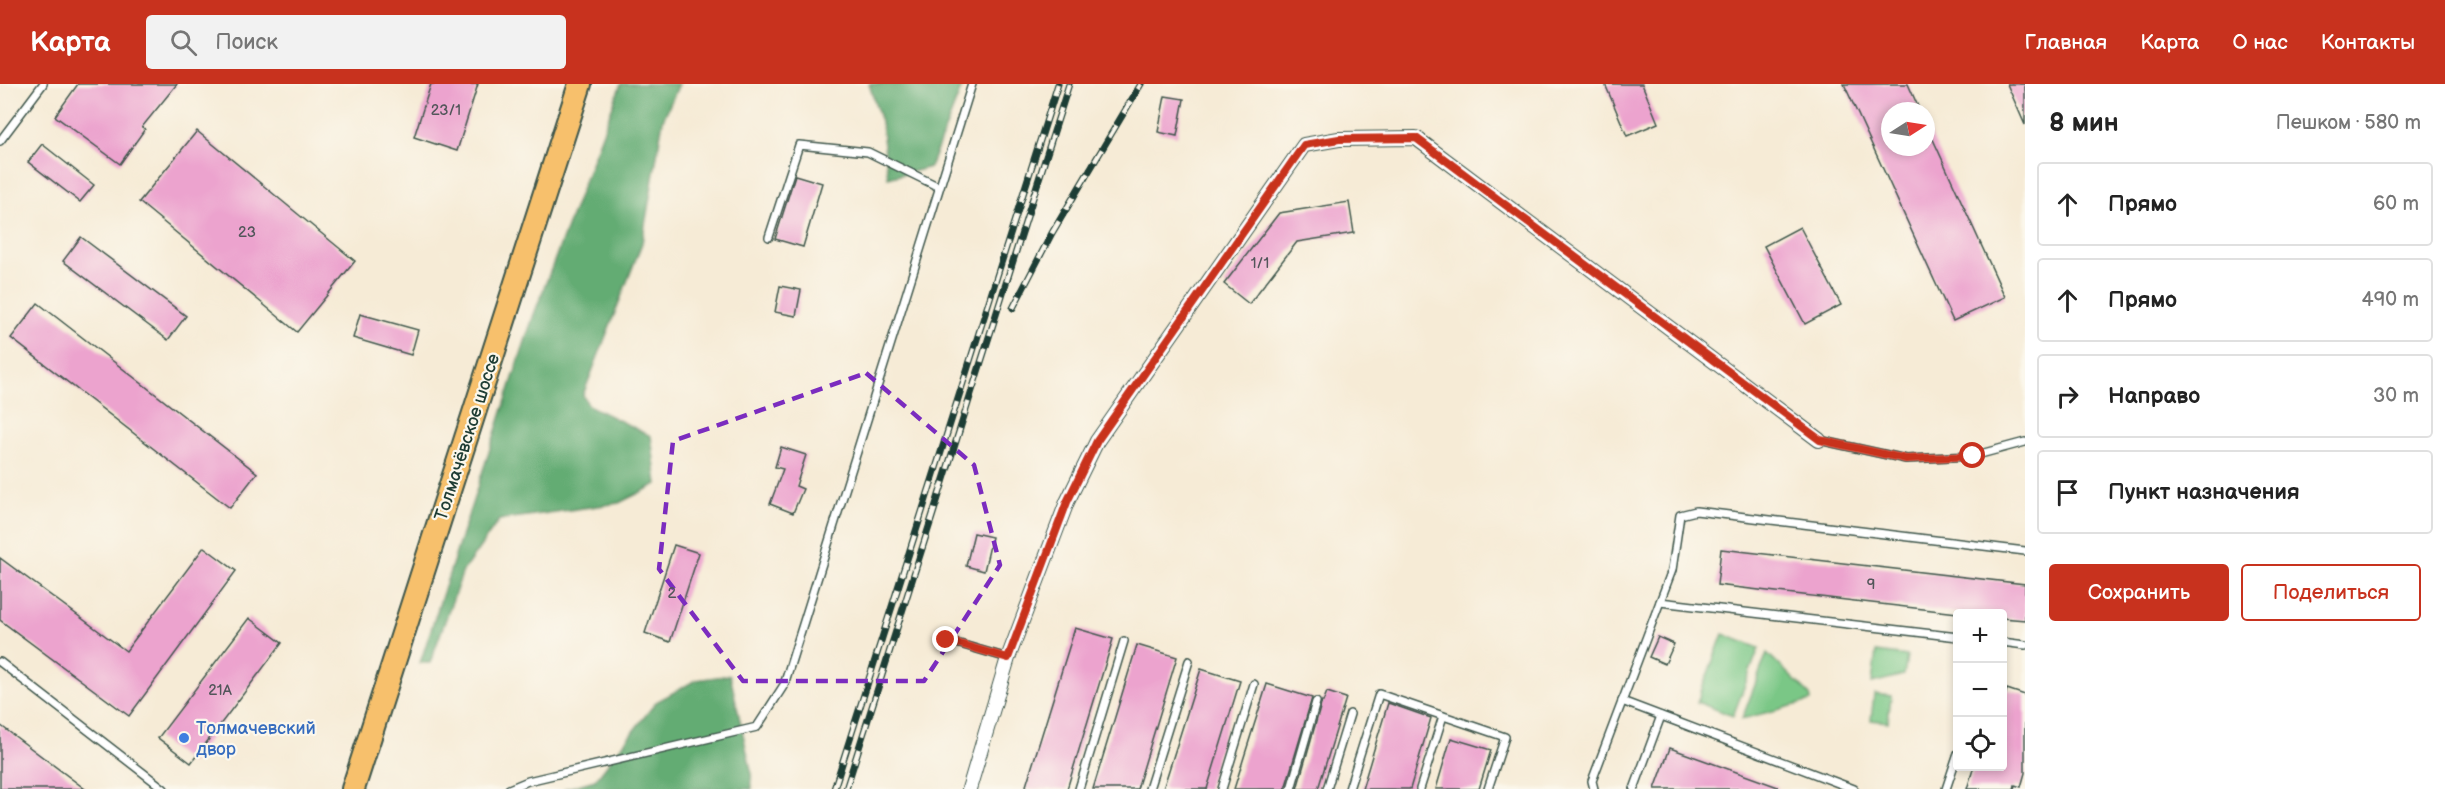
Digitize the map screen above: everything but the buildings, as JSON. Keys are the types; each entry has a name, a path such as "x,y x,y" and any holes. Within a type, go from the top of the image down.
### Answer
{"main road":[{"name":"Толмачёвское шоссе","path":"353,789 580,84"}],"street":[{"path":"969,789 1008,658 1067,502 1097,441 1304,145 1339,139 1416,138 1820,440"}],"lane":[{"path":"0,141 43,84"},
{"path":"509,789 528,781 757,727 784,686 972,84"},
{"path":"769,237 799,145 868,152 939,187"},
{"path":"1820,440 1906,459 1973,456 2025,442"},
{"path":"1594,789 1592,781 1672,570 1680,514 1696,512 2025,551"},
{"path":"1660,602 1953,636"},
{"path":"946,640 1008,658"},
{"path":"1079,789 1124,641"},
{"path":"2007,643 2025,645"},
{"path":"1149,789 1189,661"},
{"path":"0,662 164,789"},
{"path":"1222,789 1254,684"},
{"path":"1350,789 1380,694 1504,737 1488,789"},
{"path":"1622,701 1854,789"},
{"path":"1291,789 1316,702"},
{"path":"1327,789 1350,714"},
{"path":"1420,789 1443,716"},
{"path":"1634,789 1661,716"},
{"path":"1946,789 1953,768"}],"highlighted area":[{"path":"866,373 974,465 1000,565 924,681 743,681 659,569 673,441"}],"green space":[{"path":"621,84 679,84 663,120 642,243 583,395 588,405 651,436 657,484 619,503 499,520 463,571 430,663 420,663 533,317"},
{"path":"869,84 963,84 930,167 888,178 881,122"},
{"path":"1723,634 1759,648 1733,716 1697,702"},
{"path":"1876,652 1907,656 1904,675 1872,683"},
{"path":"1767,653 1810,695 1811,701 1742,719"},
{"path":"730,675 751,770 752,789 564,789 595,780 656,702 696,680"},
{"path":"1874,694 1891,696 1888,722 1871,720"}],"railway":[{"path":"834,789 1058,84"},
{"path":"846,789 1069,84"},
{"path":"1013,308 1052,233 1141,84"}],"place":[{"name":"Толмачевский двор","path":"184,738"}],"route":[{"path":"946,640 1008,658 1067,502 1097,441 1304,145 1339,139 1416,138 1820,440 1906,459 1973,456"}]}
